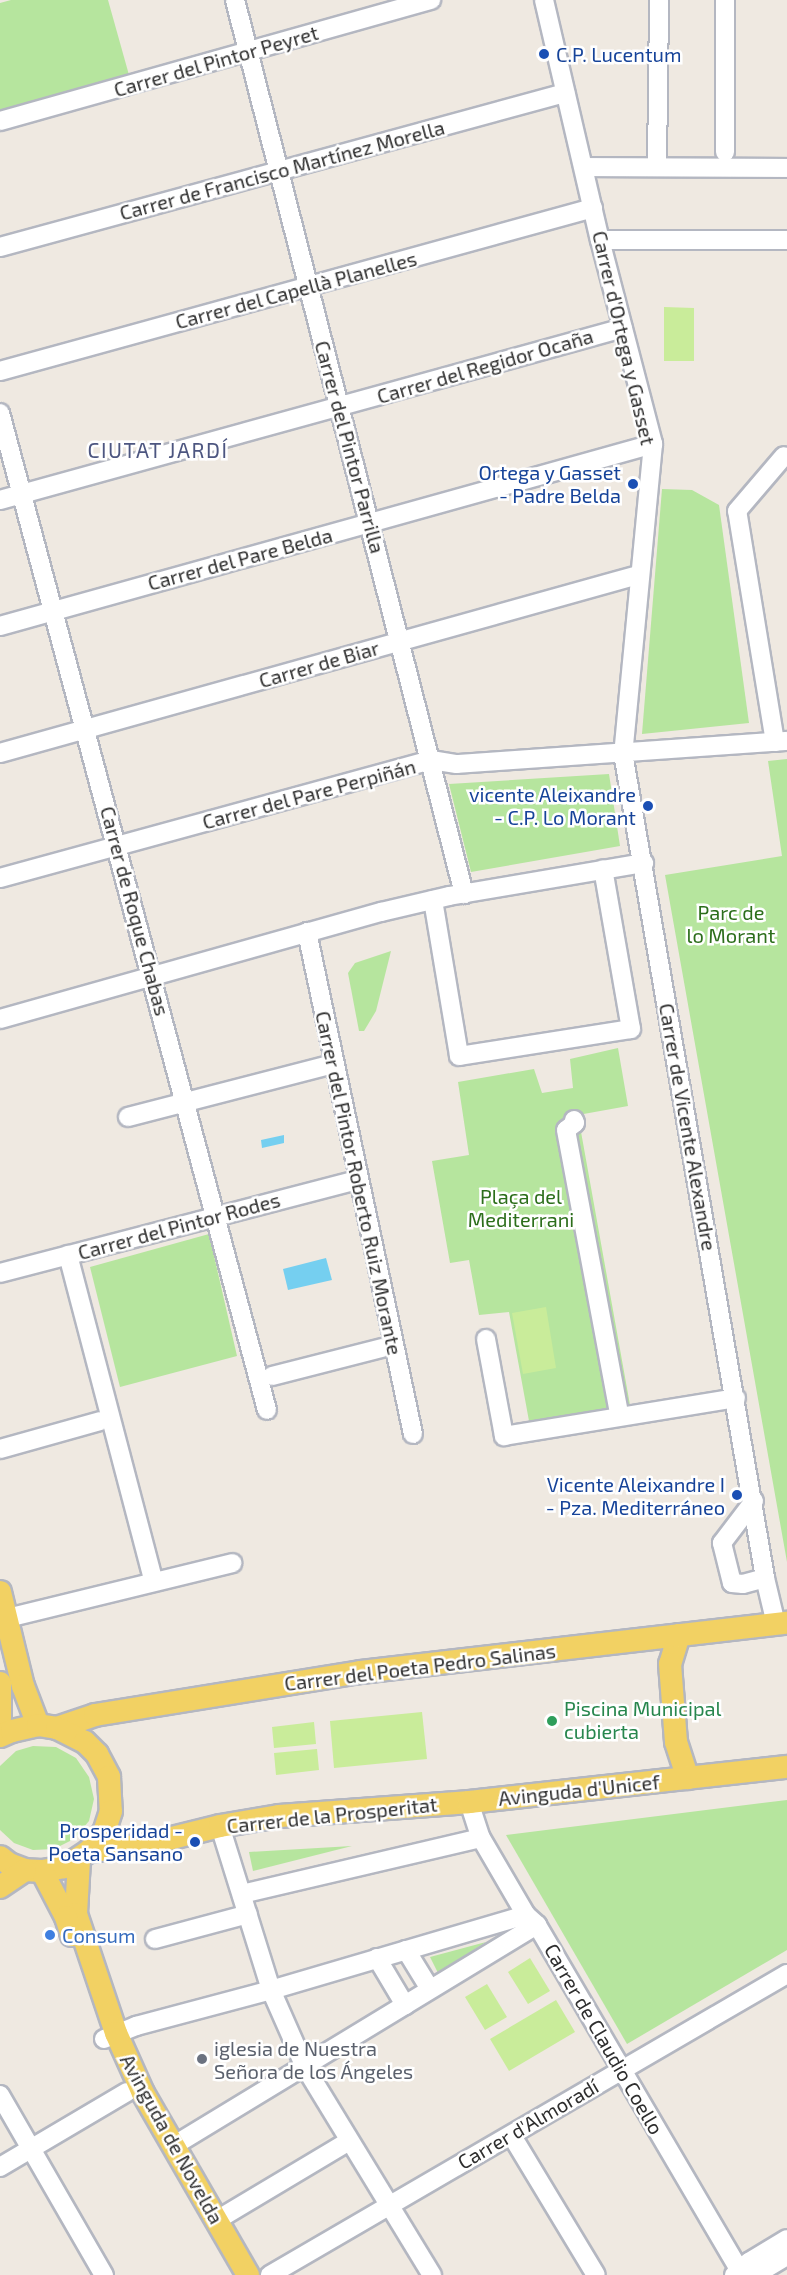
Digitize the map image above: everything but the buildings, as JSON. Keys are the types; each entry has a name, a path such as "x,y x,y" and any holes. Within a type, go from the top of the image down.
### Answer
{"main road":[{"path":"0,1592 23,1686 48,1727 85,1742 97,1754 109,1777 111,1811 104,1832 84,1855"},
{"name":"Carrer del Poeta Pedro Salinas","path":"0,1736 12,1731 48,1727 95,1715 361,1672 781,1624"},
{"name":"Avinguda d'Unicef","path":"679,1635 670,1664 676,1742 688,1778"},
{"path":"0,1683 0,1718"},
{"name":"Avinguda d'Unicef","path":"469,1802 787,1767"},
{"name":"Carrer de la Prosperitat","path":"34,1871 64,1867 84,1855 140,1846 220,1826 280,1816 469,1802"},
{"name":"Avinguda de Novelda","path":"84,1855 76,1914 127,2092 233,2275"},
{"path":"0,1857 9,1864 34,1871"},
{"path":"0,1887 34,1871"},
{"name":"Avinguda de Novelda","path":"34,1871 66,1917 110,2036 248,2275"}],"street":[{"name":"Carrer del Pintor Parrilla","path":"235,0 432,760 464,894"},
{"name":"Carrer del Pintor Peyret","path":"0,121 431,0"},
{"name":"Carrer d'Ortega y Gasset","path":"544,0 600,240 653,444 638,575 624,753"},
{"path":"657,167 659,0"},
{"path":"725,152 726,0"},
{"name":"Carrer de Francisco Martínez Morella","path":"0,248 565,93"},
{"path":"584,167 787,168"},
{"name":"Carrer del Capellà Planelles","path":"0,371 593,208"},
{"path":"600,240 787,240"},
{"name":"Carrer del Regidor Ocaña","path":"0,500 622,328"},
{"name":"Carrer de Roque Chabas","path":"0,412 116,837 115,846 152,976 267,1410"},
{"name":"Carrer del Pare Belda","path":"0,626 653,444"},
{"path":"781,741 737,511 784,456"},
{"name":"Carrer de Biar","path":"0,753 638,575"},
{"name":"Carrer del Pare Perpiñán","path":"0,878 432,760 457,764 781,741"},
{"name":"Carrer de Vicente Alexandre","path":"624,753 754,1501 765,1578 781,1624"},
{"path":"0,1018 307,932 434,900 644,863"},
{"name":"Carrer de Vicente Alexandre","path":"434,900 459,1056 631,1029 603,869"},
{"name":"Carrer del Pintor Roberto Ruiz Morante","path":"307,932 333,1064 413,1434"},
{"path":"128,1116 333,1064"},
{"path":"574,1120 575,1123 566,1130 618,1408"},
{"name":"Carrer del Pintor Rodes","path":"0,1273 358,1180"},
{"path":"68,1255 153,1580"},
{"path":"486,1339 504,1436 736,1398"},
{"path":"272,1376 382,1348"},
{"path":"0,1449 100,1421"},
{"path":"754,1501 722,1543 732,1583 742,1584 765,1578"},
{"path":"7,1618 153,1580 232,1563"},
{"name":"Carrer de Claudio Coello","path":"469,1802 481,1838 743,2274"},
{"path":"220,1826 271,1990 305,2067 387,2205 432,2275"},
{"path":"242,1894 481,1838"},
{"path":"155,1939 248,1914"},
{"path":"110,2036 406,1950 490,1927 532,1920"},
{"path":"173,2146 502,1946 532,1920"},
{"path":"490,1927 498,1933 502,1946"},
{"path":"406,1950 430,1989"},
{"path":"377,1958 405,2005"},
{"name":"Carrer d'Almoradí","path":"270,2275 787,1974"},
{"path":"0,2167 127,2092"},
{"path":"0,2095 104,2275"},
{"path":"512,2136 596,2275"},
{"path":"217,2220 349,2141"},
{"path":"743,2274 749,2262 787,2239"},
{"path":"743,2274 787,2256"}],"green space":[{"path":"11,0 108,0 129,75 0,110 0,3"},
{"path":"664,307 694,308 694,361 664,361"},
{"path":"662,489 692,490 719,505 749,723 642,734"},
{"name":"Parc de lo Morant","path":"787,759 787,1562 665,875 782,856 768,761"},
{"path":"609,774 620,846 471,872 449,784"},
{"path":"391,951 376,1011 364,1031 359,1031 348,973 355,963"},
{"name":"Plaça del Mediterrani","path":"618,1048 628,1106 578,1115 630,1405 529,1421 509,1312 479,1315 469,1260 450,1263 432,1161 469,1155 458,1082 534,1069 542,1093 573,1088 570,1059"},
{"path":"209,1234 237,1356 120,1387 90,1267"},
{"path":"546,1307 556,1368 523,1374 512,1313"},
{"path":"422,1712 427,1759 334,1768 330,1721"},
{"path":"314,1722 316,1744 274,1748 272,1727"},
{"path":"33,1746 56,1747 76,1758 89,1777 94,1799 89,1821 74,1839 54,1849 33,1850 14,1843 0,1830 0,1766 16,1751"},
{"path":"317,1749 319,1770 276,1775 274,1753"},
{"path":"787,1800 787,1950 627,2044 506,1835"},
{"path":"352,1846 253,1871 249,1852"},
{"path":"486,1942 438,1973 430,1957"},
{"path":"530,1958 550,1991 528,2004 508,1972"},
{"path":"487,1984 507,2017 485,2030 465,1997"},
{"path":"556,2000 575,2032 509,2071 490,2039"}],"water":[{"path":"284,1135 284,1143 262,1148 261,1140"},
{"path":"326,1258 332,1280 288,1290 283,1269"}],"place":[{"name":"C.P. Lucentum","path":"544,54"},
{"name":"Ortega y Gasset - Padre Belda","path":"633,484"},
{"name":"vicente Aleixandre - C.P. Lo Morant","path":"648,806"},
{"name":"Vicente Aleixandre I - Pza. Mediterráneo","path":"737,1495"},
{"name":"Piscina Municipal cubierta","path":"552,1721"},
{"name":"Prosperidad - Poeta Sansano","path":"195,1842"},
{"name":"Consum","path":"50,1935"},
{"name":"iglesia de Nuestra Señora de los Ángeles","path":"202,2059"}],"district":[{"name":"CIUTAT JARDÍ","path":"158,450"}]}
